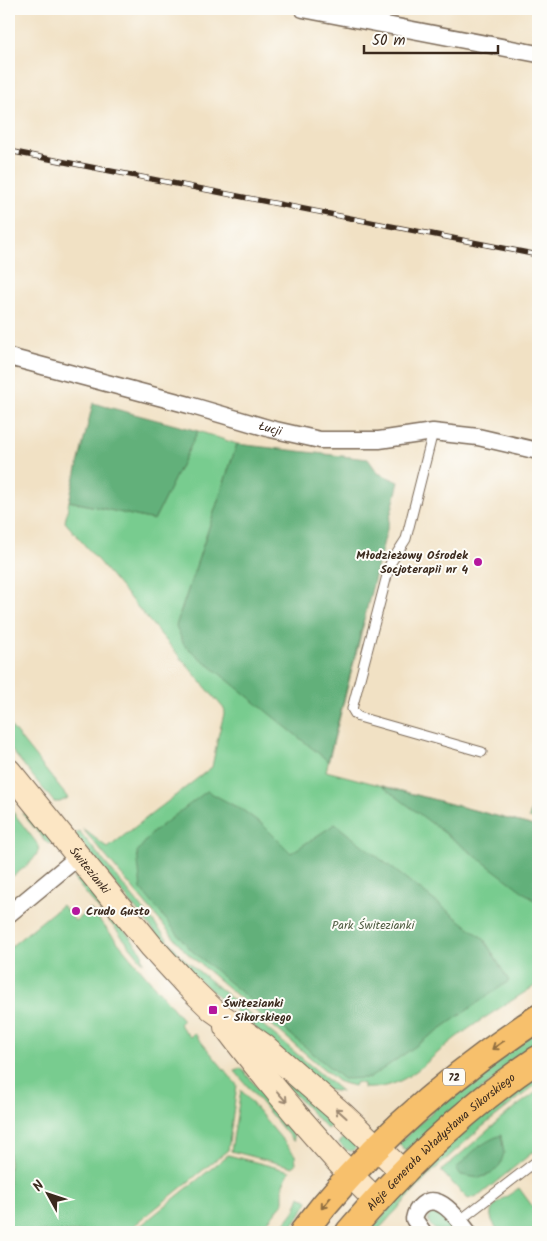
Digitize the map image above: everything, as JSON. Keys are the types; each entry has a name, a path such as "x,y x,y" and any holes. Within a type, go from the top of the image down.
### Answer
{"main road":[{"name":"72","path":"303,1232 350,1174 416,1110 453,1078 538,1018"},
{"name":"Aleje Generała Władysława Sikorskiego","path":"349,1232 446,1132 507,1081 538,1059"}],"street":[{"path":"303,9 538,54"},
{"name":"Łucji","path":"9,357 271,429 320,440 379,440 432,432 478,437 538,451"},
{"name":"Świtezianki","path":"9,771 157,953 186,984 213,1010 264,1046 377,1146 404,1174"},
{"path":"9,914 78,857"},
{"name":"Świtezianki","path":"213,1010 250,1060 350,1174 377,1201"},
{"path":"423,1232 414,1219 419,1208 429,1200 440,1204 464,1227"}],"lane":[{"path":"432,432 406,539 390,564 352,710 359,717 482,752"},
{"path":"464,1227 538,1160"}],"green space":[{"path":"93,403 198,431 154,520 69,501"},
{"name":"Park Świtezianki","path":"198,431 237,444 176,626 364,623 326,771 538,827 538,984 470,1027 416,1071 393,1084 363,1088 363,1084 356,1082 354,1086 339,1082 186,952 82,828 108,848 212,767 225,710 65,522 69,501 154,520"},
{"path":"237,444 368,459 378,473 399,482 328,761 184,645 176,626"},
{"path":"9,724 68,798 60,802 54,802 9,747"},
{"path":"538,783 538,820 529,818"},
{"path":"382,786 538,827 538,903"},
{"path":"207,791 244,811 263,825 291,853 335,824 484,939 509,981 370,1078 343,1079 190,949 141,889 137,852 152,833"},
{"path":"9,807 39,846 32,861 9,879"},
{"path":"22,813 29,814 53,842 49,844 46,842"},
{"path":"79,831 182,957 342,1092 328,1090 193,975 176,958 75,835"},
{"path":"73,878 85,882 142,952 143,962"},
{"path":"62,905 75,921 90,909 183,1020 179,1024 190,1037 194,1033 237,1085 228,1150 126,1232 9,1232 9,948"},
{"path":"538,1030 538,1046 520,1058 407,1151 403,1149 399,1143 451,1094"},
{"path":"258,1056 335,1122 327,1129"},
{"path":"241,1068 292,1129 294,1142 234,1070"},
{"path":"538,1073 538,1083 482,1127 435,1169 377,1231 371,1229 429,1164 477,1120"},
{"path":"241,1090 295,1155 296,1163 293,1167 231,1151"},
{"path":"538,1091 538,1148 480,1195 468,1199 441,1171 509,1112"},
{"path":"348,1133 357,1144 351,1151 339,1143"},
{"path":"501,1135 504,1153 500,1165 491,1174 479,1178 461,1175 456,1169 466,1158 481,1145"},
{"path":"228,1155 290,1171 283,1184 283,1203 259,1232 133,1232"},
{"path":"519,1188 538,1214 538,1232 500,1232 491,1217 491,1211 494,1206"},
{"path":"300,1196 308,1201 301,1214 287,1232 278,1232 295,1210"},
{"path":"435,1211 457,1232 438,1231 432,1227 428,1218"}],"railway":[{"path":"9,151 538,255"}],"place":[{"name":"Młodzieżowy Ośrodek Socjoterapii nr 4","path":"478,562"},
{"name":"Crudo Gusto","path":"76,911"},
{"name":"Świtezianki - Sikorskiego","path":"213,1010"}]}
